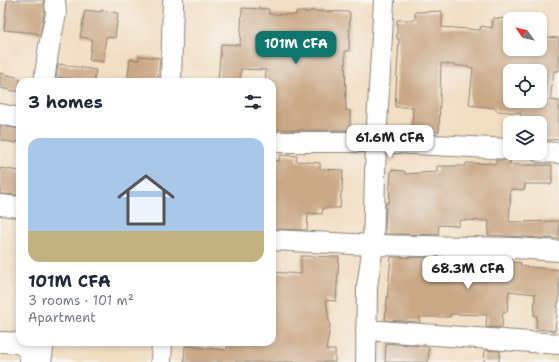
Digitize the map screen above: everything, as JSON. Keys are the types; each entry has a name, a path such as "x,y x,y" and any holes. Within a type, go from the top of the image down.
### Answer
{"street":[{"path":"45,78 49,46 56,14 55,0"},
{"path":"171,78 173,0"},
{"path":"366,362 367,287 373,245 376,142 384,0"},
{"path":"0,114 16,117"},
{"path":"276,142 376,142 503,149"},
{"path":"547,152 559,153"},
{"path":"0,205 16,207"},
{"path":"276,240 373,245 516,248 559,251"},
{"path":"366,330 559,344"},
{"path":"0,342 16,342"},
{"path":"24,346 28,351 30,362"},
{"path":"41,362 43,346"},
{"path":"161,362 162,346"}],"building":[{"path":"7,0 44,0 44,13 40,35 36,33 4,30"},
{"path":"242,8 269,9 269,14 296,15 296,12 310,11 350,12 349,51 345,51 346,110 350,111 350,130 276,129 276,78 265,78 266,70 241,69 240,78 218,78 221,44 240,45"},
{"path":"85,10 101,12 101,10 118,13 115,38 106,37 103,62 89,60 92,39 80,37"},
{"path":"442,11 442,27 480,30 481,26 492,28 493,18 503,19 503,56 547,56 547,37 559,38 559,71 554,71 550,100 559,101 559,139 547,140 547,116 521,116 521,113 496,111 496,108 469,105 473,68 441,63 439,132 412,130 413,107 395,107 399,39 397,39 397,20 415,20 415,12"},
{"path":"139,56 160,58 158,78 128,78 130,59 139,60"},
{"path":"58,64 96,70 95,78 56,77"},
{"path":"0,73 20,78 16,78 16,91 0,88"},
{"path":"0,126 16,128 16,143 0,140"},
{"path":"280,155 297,156 296,161 320,163 320,169 343,170 340,208 323,208 322,214 308,213 307,230 276,229 276,161 279,161"},
{"path":"496,160 510,160 510,165 552,165 552,184 525,184 524,190 511,189 509,222 559,221 559,239 488,235 489,221 459,220 459,226 439,225 438,235 385,234 386,203 389,202 391,170 405,171 405,174 437,172 437,166 466,166 466,163 496,164"},
{"path":"0,168 16,170 16,195 0,194"},
{"path":"301,256 339,257 336,301 326,300 330,327 326,350 335,350 335,362 184,362 185,346 227,350 228,346 276,346 276,272 301,274"},
{"path":"391,257 453,258 453,262 505,261 521,263 521,266 559,270 559,302 555,331 536,329 537,316 534,316 535,294 509,291 507,312 503,312 502,328 486,327 487,315 450,314 450,317 420,317 420,322 385,320"},
{"path":"386,343 429,347 428,362 385,362"},
{"path":"485,350 500,351 499,362 484,362"}]}
